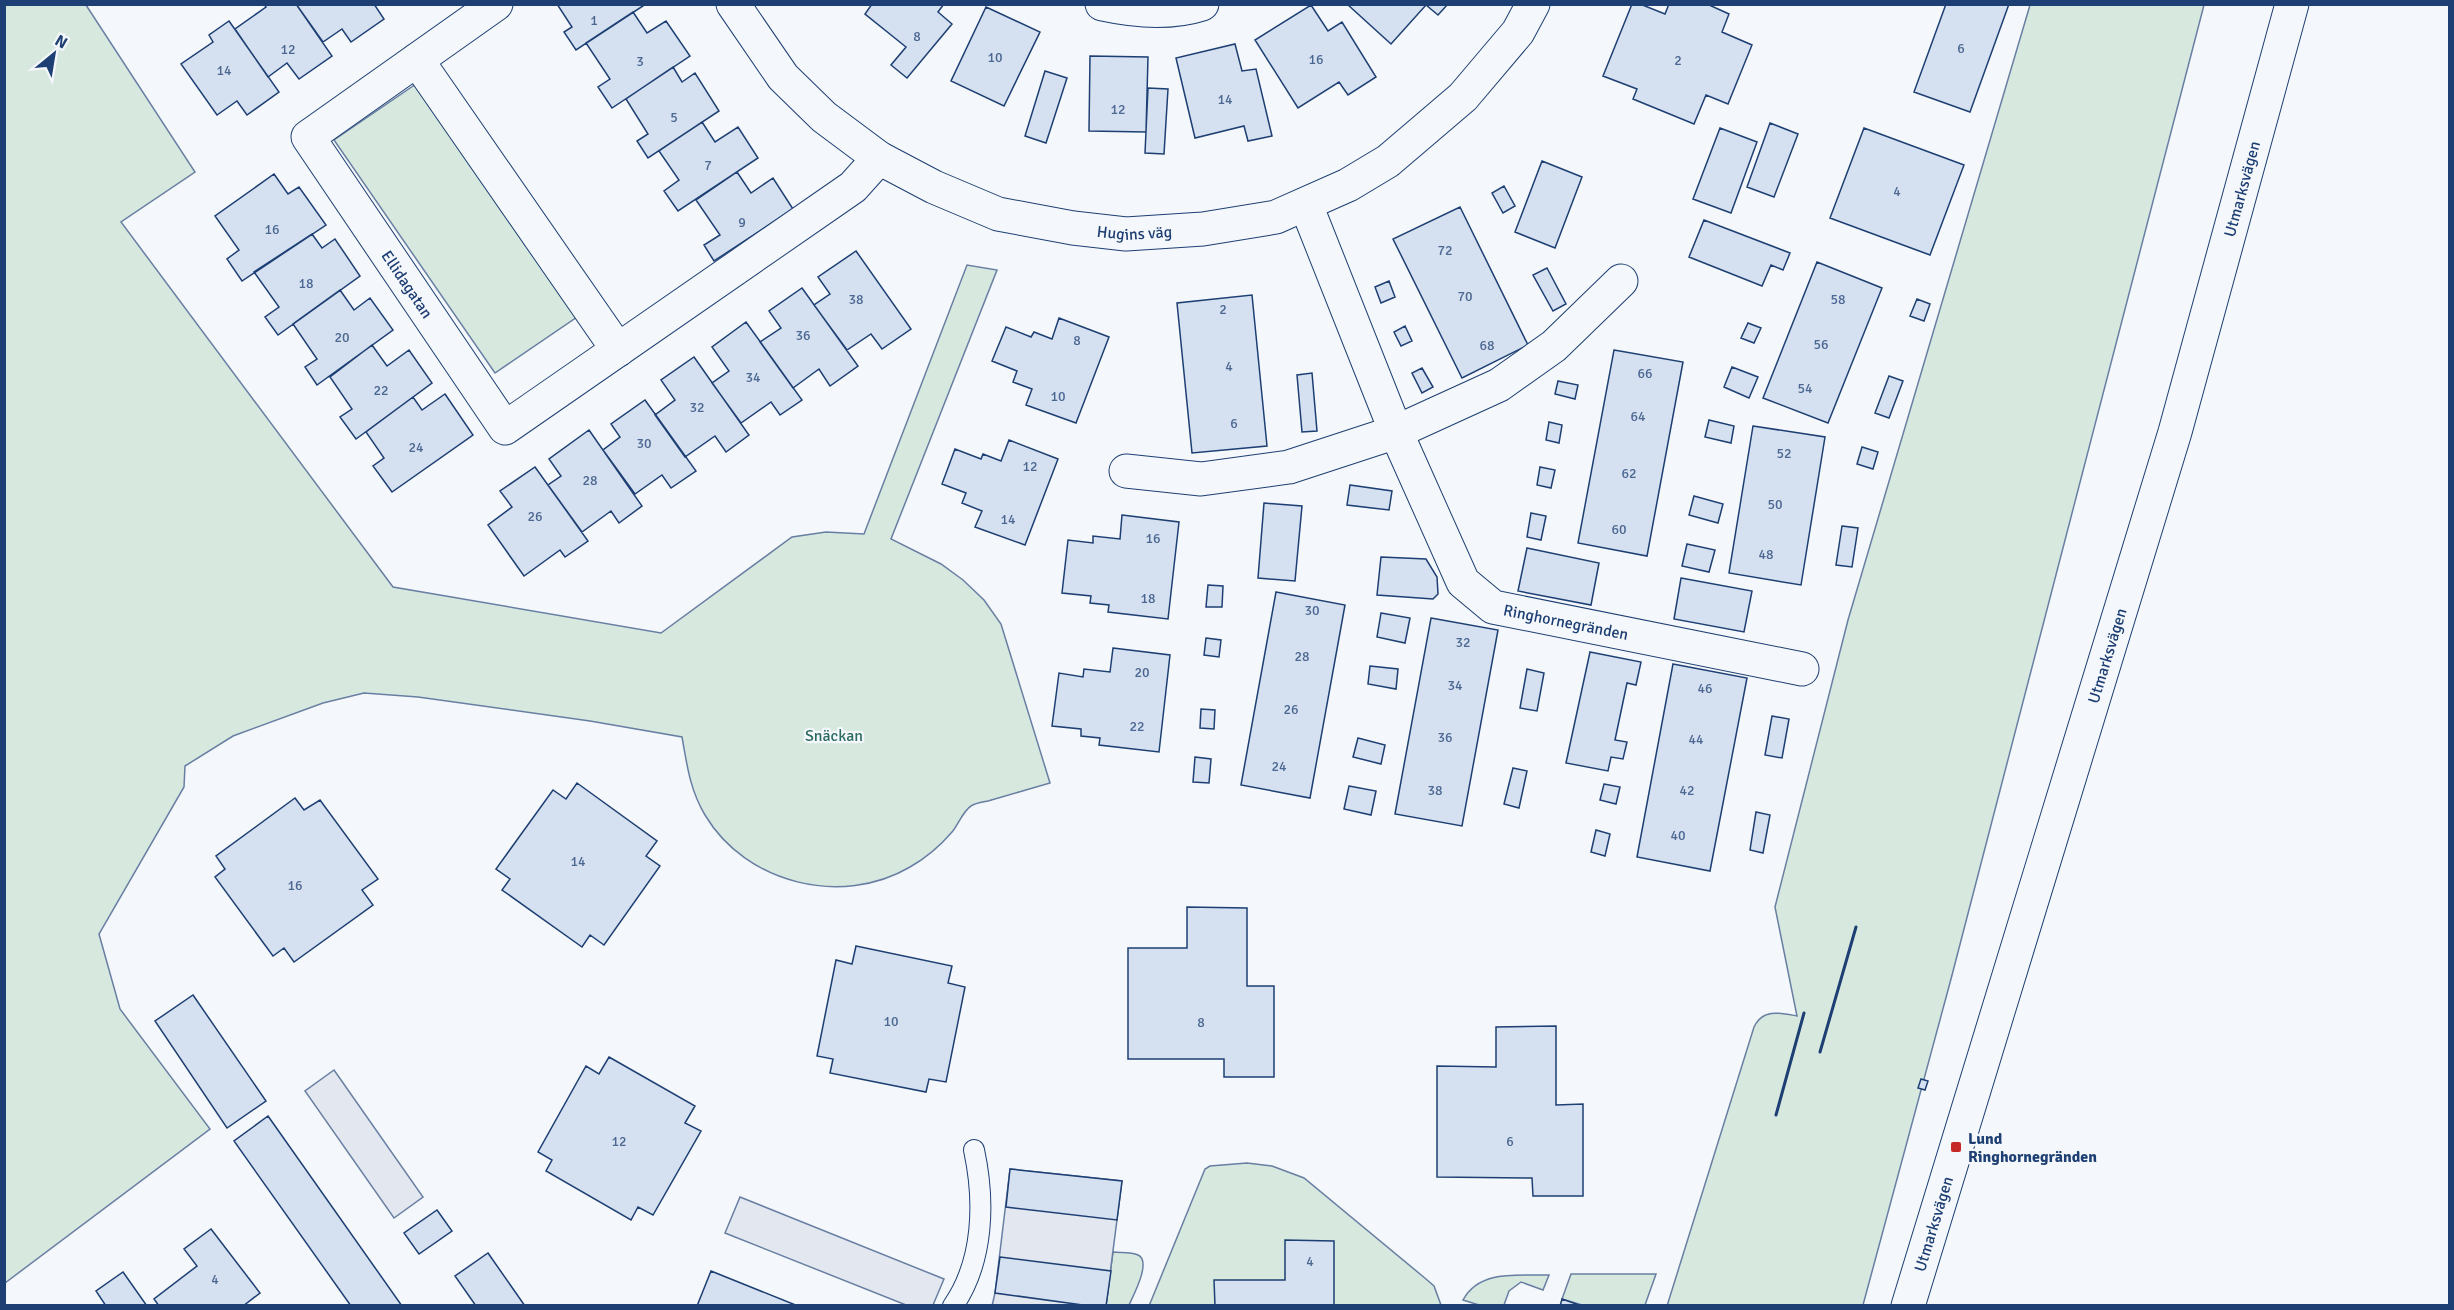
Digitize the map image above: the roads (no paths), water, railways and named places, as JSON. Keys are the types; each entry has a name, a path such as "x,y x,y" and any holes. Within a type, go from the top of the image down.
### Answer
{"street":[{"name":"Ellidagatan","path":"496,4 308,137 505,428 853,187 879,158"},
{"name":"Hugins väg","path":"733,4 783,77 825,117 879,158 934,187 998,214 1126,234 1203,229 1276,217 1348,185 1378,167 1423,133 1470,89 1518,32 1533,4"},
{"path":"1102,4 1126,9 1185,10 1202,4"},
{"name":"Utmarksvägen","path":"1908,1305 2175,432 2292,4"},
{"path":"417,60 618,350"},
{"name":"Ringhornegränden","path":"1306,205 1396,432 1463,582 1493,607 1802,669"},
{"path":"1126,471 1201,479 1289,467 1396,432 1499,385 1554,346 1621,281"}],"lane":[{"path":"953,1305 965,1288 981,1227 980,1176 974,1150"}],"place":[{"name":"Lund Ringhornegränden","path":"1956,1147"}],"park label":[{"name":"Snäckan","path":"834,735"}]}
